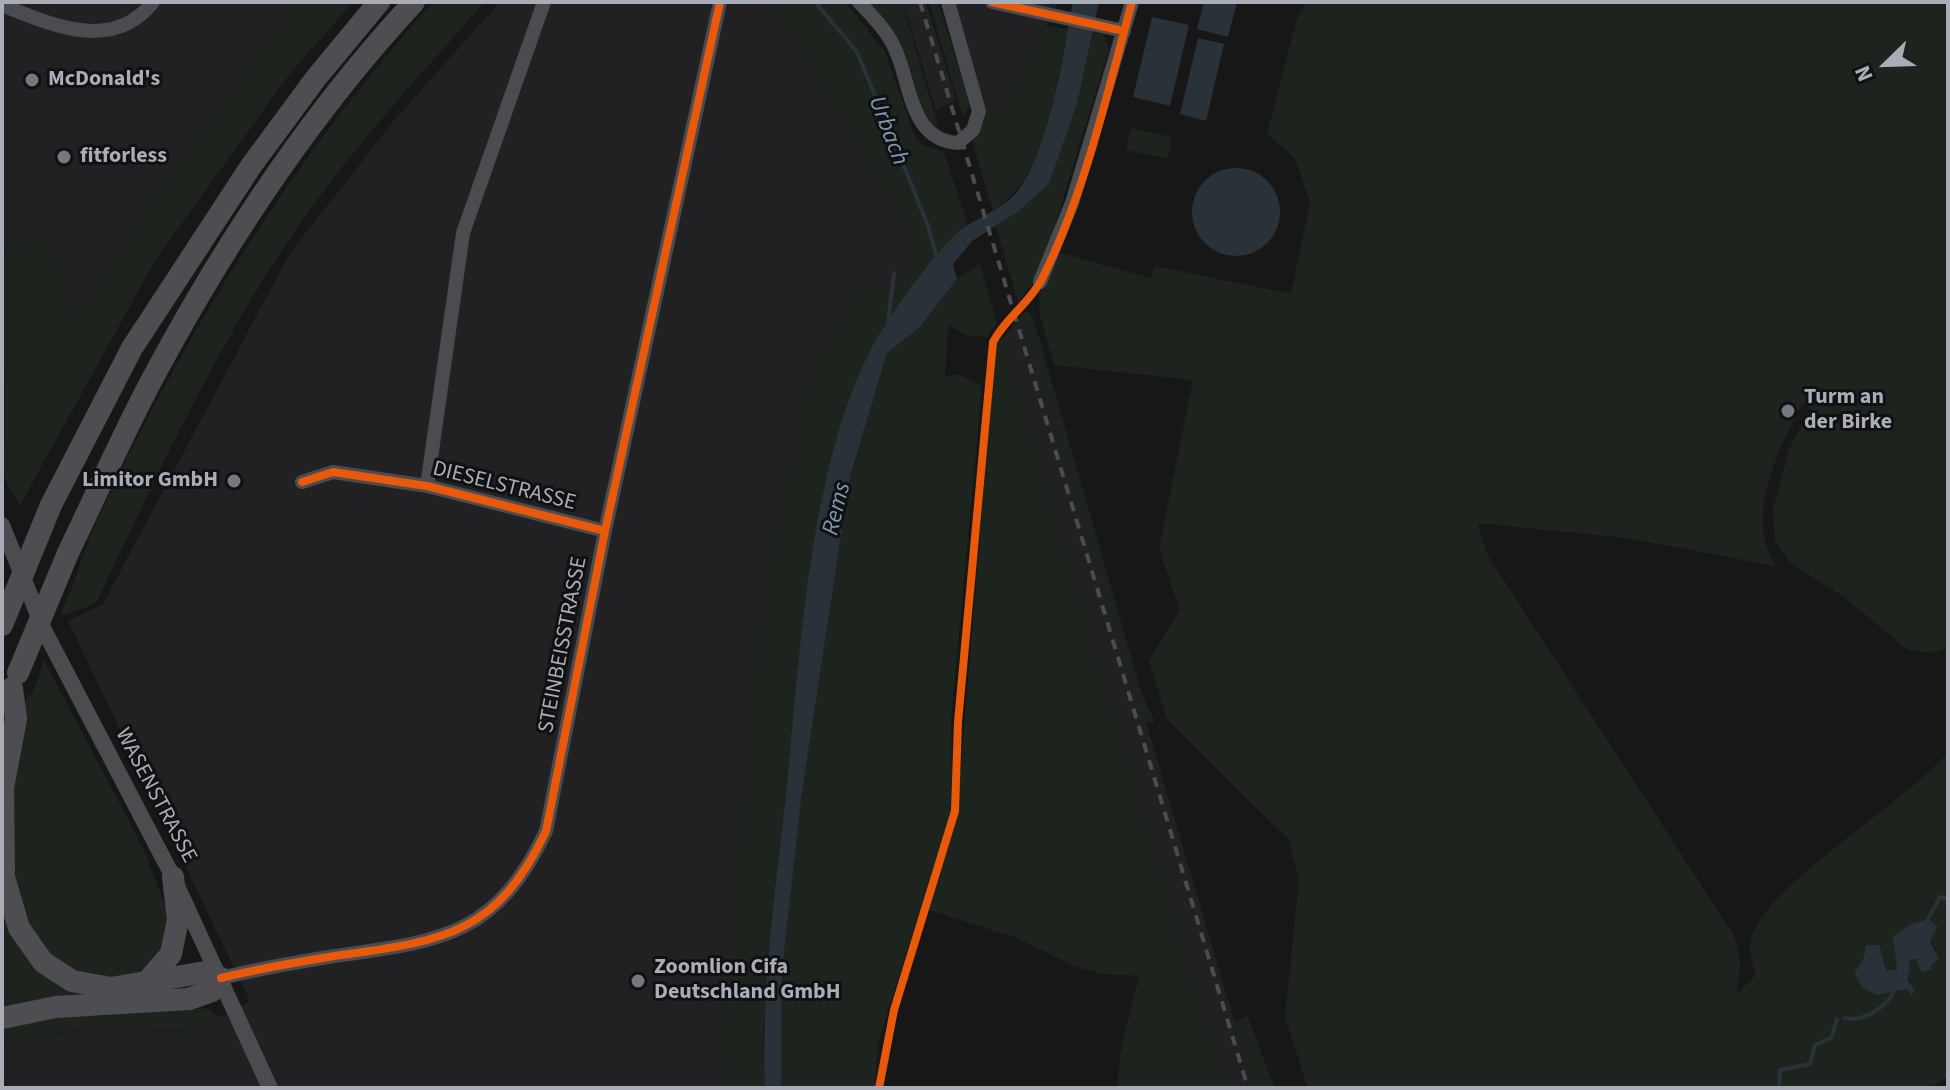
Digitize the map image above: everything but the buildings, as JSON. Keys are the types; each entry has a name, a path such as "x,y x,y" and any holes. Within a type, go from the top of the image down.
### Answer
{"highway":[{"path":"2,625 51,505 132,348 251,166 316,78 379,2"},
{"path":"2,716 68,553 155,372 267,188 337,93 414,2"},
{"path":"2,1018 56,1007 189,999 212,991 221,978 205,972 111,988 72,981 43,962 19,928 4,877 3,788 16,719 15,680"},
{"path":"145,984 171,954 178,920 173,877"}],"street":[{"path":"2,5 97,34 126,27 142,16 153,2"},
{"name":"DIESELSTRASSE","path":"427,486 463,233 544,2"},
{"name":"STEINBEISSTRASSE","path":"221,978 334,956 410,947 440,938 474,921 508,894 528,870 546,831 605,531 720,2"},
{"path":"859,2 891,40 902,64 920,124 939,140 958,143 973,130 979,111 948,2"},
{"path":"992,2 1124,31"},
{"path":"1040,282 1072,203 1132,2"},
{"name":"DIESELSTRASSE","path":"302,482 333,472 427,486 605,531"},
{"name":"WASENSTRASSE","path":"2,525 44,630 173,877 270,1088"}],"shaded area":[{"path":"2,2 297,2 149,204 77,316 49,237 2,253"},
{"path":"297,2 353,2 288,76 156,259 20,505 6,481 2,465 5,432 2,253 49,237 77,315 149,204"},
{"path":"433,2 485,2 406,91 306,214 257,290 207,377 96,603 63,616 61,613 99,516 168,379 207,312 247,247 335,121"},
{"path":"500,2 772,2 906,227 910,266 885,295 860,282 833,338 813,353 760,616 721,1046 728,1088 2,1088 2,1047 41,1034 96,1030 192,1032 250,1001 68,621 103,604 290,253 396,118"},
{"path":"772,2 845,2 885,52 914,134 922,145 944,152 968,226 957,233 884,325 846,412 830,470 803,629 763,1033 765,1088 728,1088 721,1046 760,616 813,353 833,338 860,282 885,295 910,266 906,227"},
{"path":"865,2 902,2 940,133 926,125 905,59 890,32"},
{"path":"903,2 926,2 956,100 936,110"},
{"path":"929,2 938,2 970,103 963,118"},
{"path":"955,2 1058,2 1010,101 986,109"},
{"path":"1307,2 1948,2 1948,647 1935,653 1908,650 1844,597 1790,563 1775,540 1773,509 1789,449 1811,409 1803,404 1773,467 1764,503 1765,540 1775,566 1627,538 1477,523 1488,556 1731,931 1738,947 1740,963 1736,995 1755,976 1750,945 1758,923 1777,899 1804,873 1929,772 1948,752 1948,1076 1930,1088 1308,1088 1285,1017 1299,880 1288,839 1167,719 1149,661 1180,610 1159,549 1193,380 1054,365 1040,316 1039,293 1057,252 1151,278 1155,266 1291,294 1310,202 1295,158 1267,134 1297,19","holes":["1928,919 1934,934 1930,942 1936,949 1932,964 1910,959 1908,962 1907,973 1913,986 1910,994 1908,989 1877,995 1854,973 1863,960 1886,971 1898,969 1911,924"]},
{"path":"1046,26 1068,29 1046,129 1027,176 1012,195 993,211 971,137 982,126 986,109 1010,101"},
{"path":"1092,32 1104,34 1109,49 1040,274 1018,302 996,226 1017,210 1049,165 1080,85"},
{"path":"1131,128 1172,137 1168,159 1126,150"},
{"path":"980,264 997,323 987,337 968,336 948,325 945,376 958,374 982,386 951,719 952,808 878,1042 875,1088 781,1088 782,971 802,792 850,477 887,353 920,327 957,279"},
{"path":"1027,311 1033,317 1142,694 1155,722 1146,722 1141,717 1022,315"},
{"path":"1022,315 1254,1088 1226,1088 1003,338"},
{"path":"1003,338 1226,1088 1117,1088 1121,1048 1139,976 1102,974 1074,966 1017,938 929,910 957,811 996,342"},
{"path":"44,660 143,848 168,913 167,938 158,957 143,972 124,981 78,976 35,943 9,882 14,750 28,694 32,695"},
{"path":"2,907 50,978 194,980 198,985 190,989 2,1010"},
{"path":"207,1008 221,1020 192,1032 96,1030 41,1034 2,1047 2,1025 43,1015 101,1016"},
{"path":"1247,1015 1275,1088 1254,1088 1234,1024"}],"water":[{"name":"Rems","path":"1073,2 1099,2 1077,103 1049,184 1017,212 972,241 953,264 957,279 920,327 887,353 850,477 802,792 782,971 781,1088 765,1088 767,975 803,624 810,566 832,454 868,355 896,309 947,243 964,227 1011,199 1028,174 1038,153 1053,102"},
{"path":"1204,2 1237,2 1228,37 1197,29"},
{"path":"1152,17 1189,25 1170,106 1133,97"},
{"path":"1198,38 1224,44 1206,121 1180,114"},
{"path":"1236,168 1253,171 1267,181 1277,195 1280,212 1277,229 1267,243 1253,253 1236,256 1219,253 1205,243 1195,229 1192,212 1195,195 1205,181 1219,171"},
{"path":"1928,919 1937,926 1930,942 1939,958 1932,964 1931,970 1922,972 1916,959 1910,960 1908,980 1915,990 1911,995 1907,989 1877,995 1862,987 1854,973 1863,960 1866,945 1879,945 1886,971 1897,969 1893,937 1911,924"}],"waterway":[{"name":"Urbach","path":"815,2 857,52 927,223 938,261"},
{"path":"888,322 894,273"},
{"path":"1926,923 1940,897 1948,899"},
{"path":"1845,1018 1860,1018 1874,1012 1887,1002 1895,989"},
{"path":"1779,1088 1780,1070 1810,1064 1815,1045 1831,1038 1837,1019"}],"railway":[{"path":"920,2 1248,1088"}],"cycle path":[{"path":"221,978 405,945 461,928 485,913 507,893 527,866 546,831 605,531 720,2"},
{"path":"992,2 1124,31"},
{"path":"879,1088 894,1010 955,811 958,722 993,342 1037,288 1071,212 1094,143 1132,2"},
{"path":"302,482 333,472 427,486 605,531"}],"place":[{"name":"McDonald's","path":"32,80"},
{"name":"fitforless","path":"64,157"},
{"name":"Turm an der Birke","path":"1788,411"},
{"name":"Limitor GmbH","path":"234,481"},
{"name":"Zoomlion Cifa Deutschland GmbH","path":"638,981"}]}
